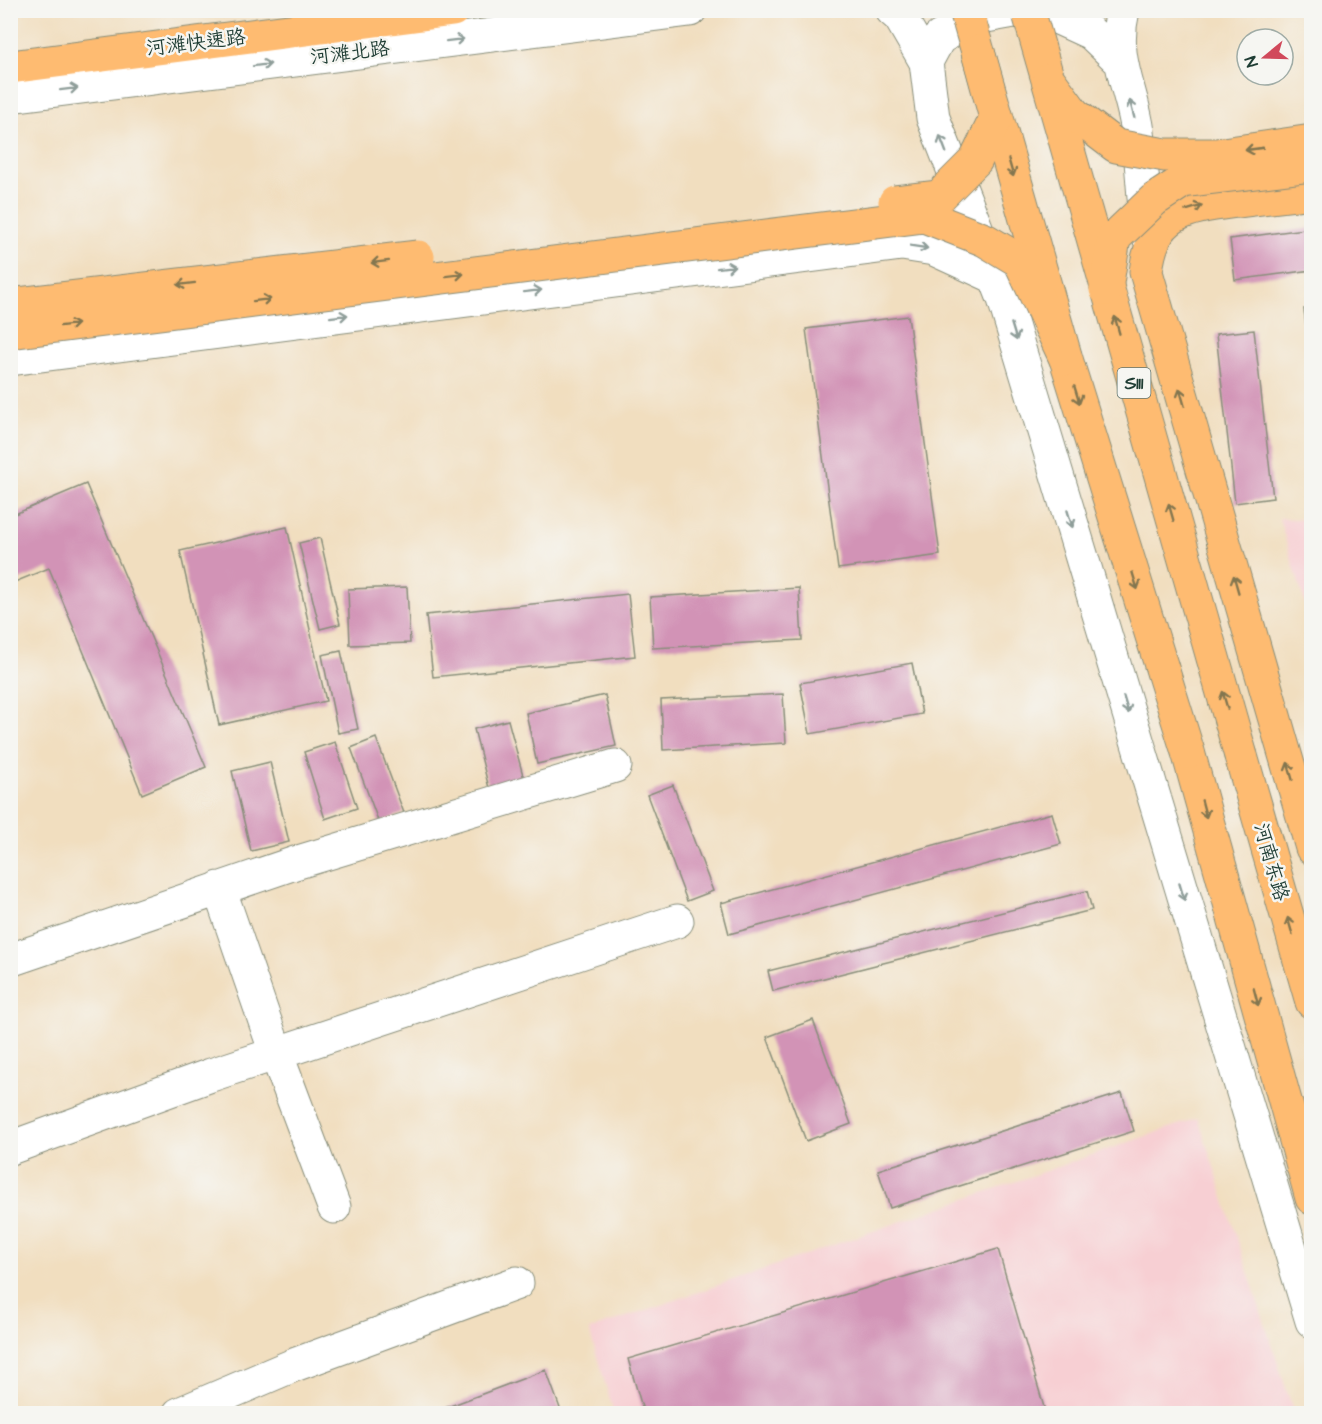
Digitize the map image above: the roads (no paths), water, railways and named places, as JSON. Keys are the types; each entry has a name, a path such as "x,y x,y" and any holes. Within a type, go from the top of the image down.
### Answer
{"main road":[{"name":"河滩快速路","path":"10,67 453,10"},
{"path":"966,10 1066,359 1188,752 1311,1198"},
{"name":"S111","path":"1028,10 1106,289"},
{"path":"10,305 939,197 976,160 996,118 978,52"},
{"path":"1048,80 1074,114 1116,146 1165,155 1216,155 1311,141"},
{"path":"1106,289 1114,238 1154,200 1182,181 1311,165"},
{"path":"1311,192 1195,206 1175,216 1159,231 1149,250 1146,272 1311,848"},
{"path":"10,332 924,216 985,240 1020,261 1066,359"},
{"name":"河南东路","path":"1106,289 1311,1002"}],"street":[{"name":"河滩北路","path":"10,96 690,10"},
{"path":"892,10 900,17 926,62 933,118 995,277 1311,1321"},
{"path":"1123,10 1120,24 1120,61 1138,130 1149,250"},
{"path":"926,62 939,38 975,18 1014,11 1054,16 1072,24 1091,33 1120,61"},
{"path":"10,359 902,244 934,249 995,277"},
{"path":"10,960 219,888 615,766"},
{"path":"219,888 276,1053 334,1207"},
{"path":"10,1148 276,1053 677,921"},
{"path":"178,1413 294,1365 517,1283"}]}
